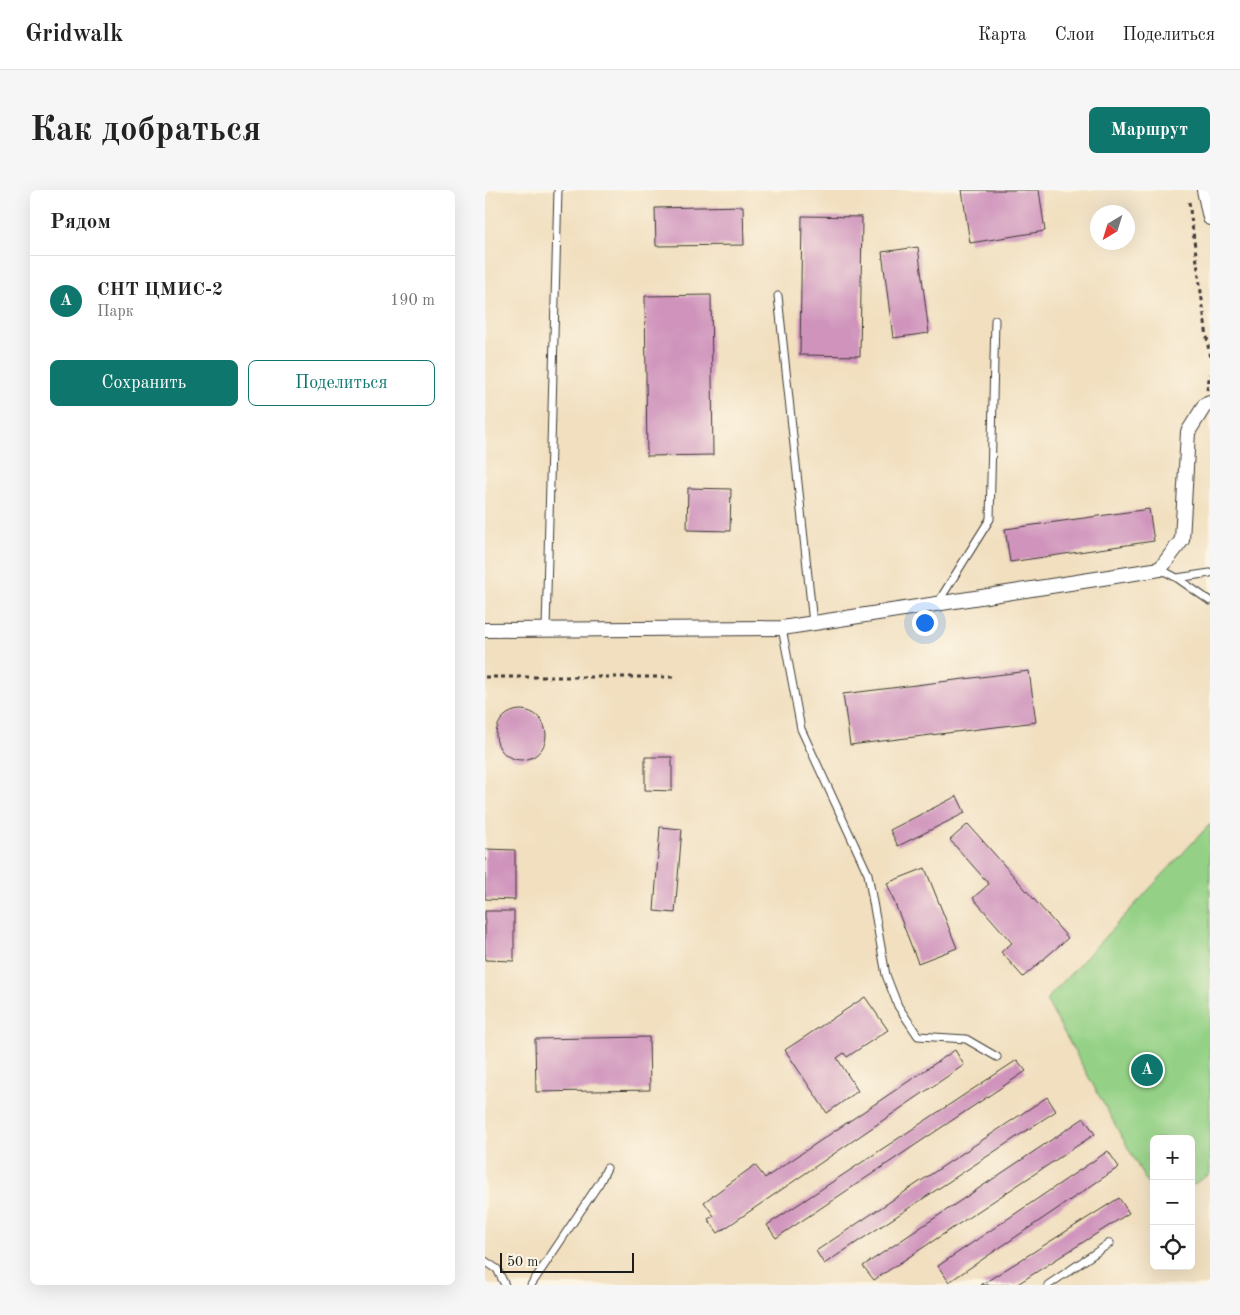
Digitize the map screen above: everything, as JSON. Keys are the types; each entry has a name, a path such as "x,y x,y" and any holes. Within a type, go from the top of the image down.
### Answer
{"street":[{"path":"1205,190 1210,218"},
{"path":"485,630 782,628 1160,569 1182,540 1187,432 1205,405 1210,403"}],"lane":[{"path":"546,629 558,190"},
{"path":"778,296 813,623"},
{"path":"937,604 991,519 995,320"},
{"path":"1160,569 1177,578 1210,601"},
{"path":"1177,578 1210,573"},
{"path":"782,628 801,729 868,874 886,975 898,1006 918,1036 966,1038 997,1057"},
{"path":"531,1285 600,1182 607,1168"},
{"path":"1048,1285 1110,1243"},
{"path":"485,1261 497,1269 505,1285"}],"path":[{"path":"1189,200 1210,360"},
{"path":"485,677 677,678"}],"green space":[{"path":"1210,824 1210,1174 1195,1183 1195,1135 1150,1135 1150,1188 1046,1000"}],"building":[{"path":"962,190 1039,190 1045,231 970,243"},
{"path":"743,206 744,245 656,246 655,208"},
{"path":"802,216 862,217 860,356 800,355"},
{"path":"918,247 929,333 893,338 882,252"},
{"path":"711,295 713,455 647,456 645,296"},
{"path":"688,488 731,489 730,531 687,530"},
{"path":"1149,509 1154,541 1010,562 1005,529"},
{"path":"1029,671 1036,722 850,745 843,694"},
{"path":"521,710 531,712 539,717 544,725 546,735 544,745 539,753 531,758 521,760 511,758 503,753 498,745 496,735 498,725 503,717 511,712"},
{"path":"645,757 672,757 672,791 645,790"},
{"path":"957,796 965,813 898,846 890,830"},
{"path":"968,824 1068,938 1023,977 1001,952 1012,943 973,898 989,884 950,840"},
{"path":"660,827 682,829 675,913 654,911"},
{"path":"485,849 515,850 515,900 485,899"},
{"path":"925,868 957,948 918,963 887,883"},
{"path":"485,911 514,911 514,961 485,960"},
{"path":"865,997 888,1030 847,1057 844,1053 837,1058 858,1091 827,1113 785,1050"},
{"path":"649,1037 650,1090 536,1092 535,1039"},
{"path":"955,1050 964,1065 718,1233 708,1219 714,1216 704,1202 755,1165 765,1178"},
{"path":"1017,1060 1026,1071 776,1238 767,1225"},
{"path":"1047,1097 1056,1111 824,1264 816,1251"},
{"path":"1084,1118 1095,1134 874,1280 863,1266"},
{"path":"1108,1151 1119,1167 949,1282 938,1266"},
{"path":"1119,1198 1129,1213 1016,1285 981,1285"}],"place":[{"name":"СНТ ЦМИС-2","path":"1147,1070"}]}
